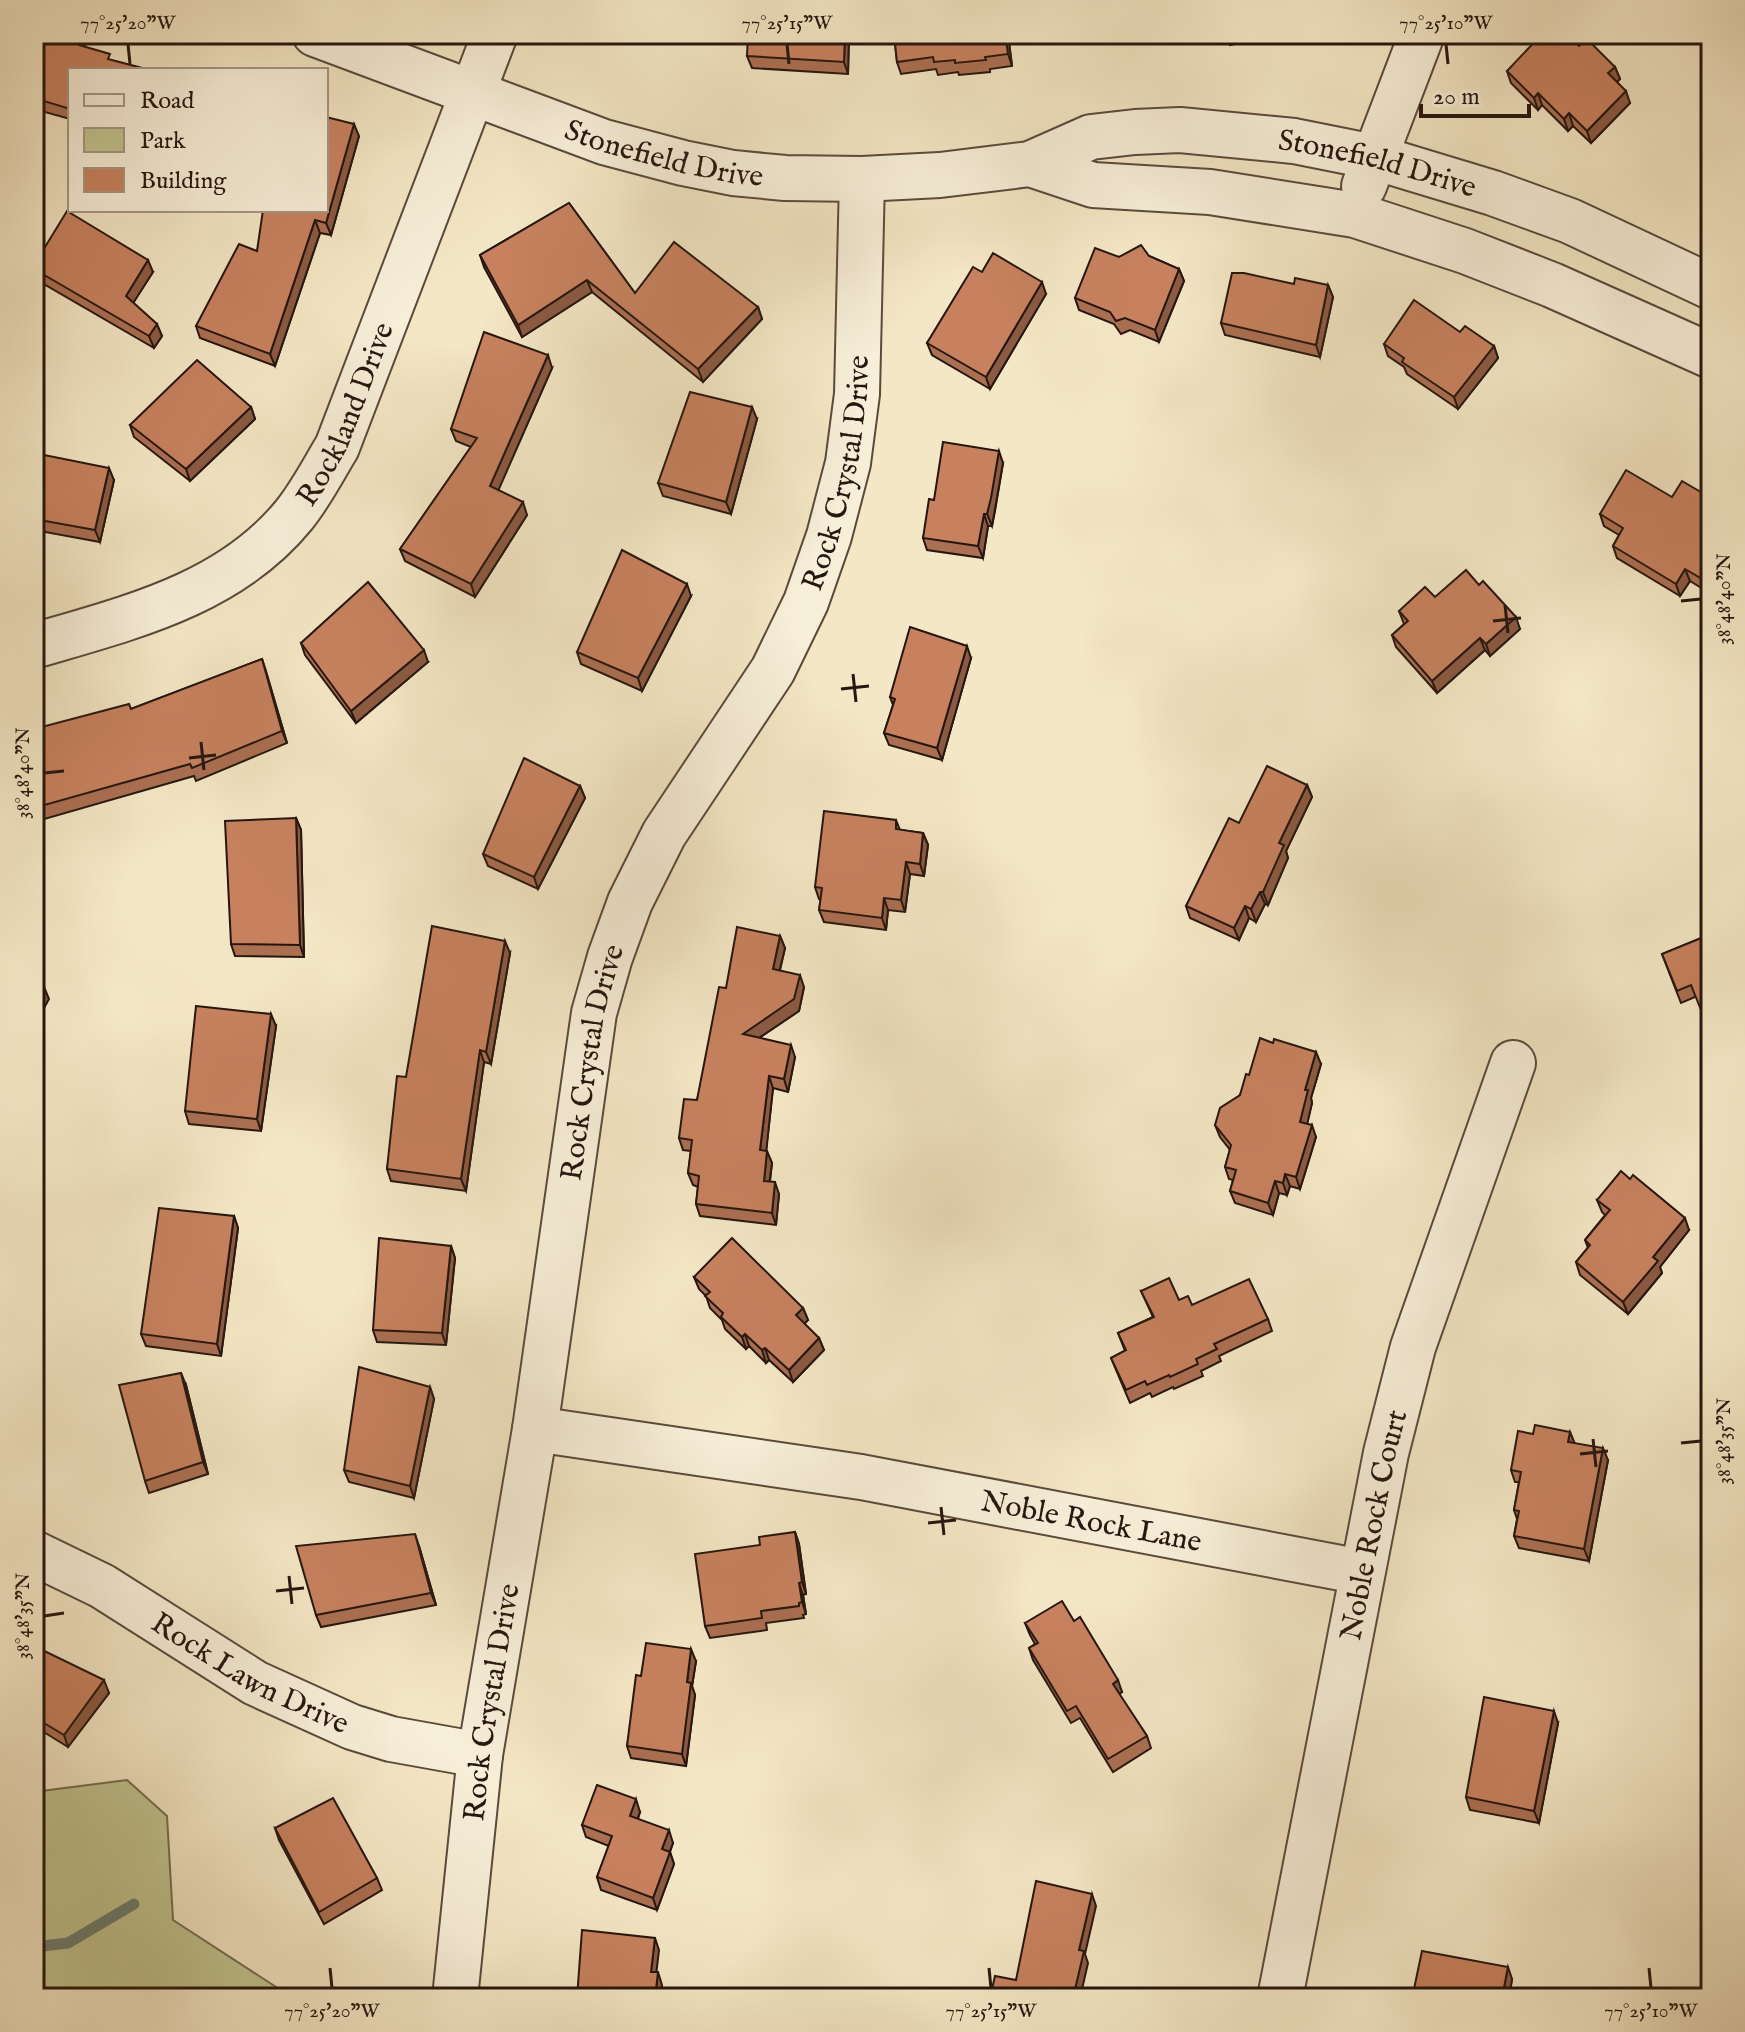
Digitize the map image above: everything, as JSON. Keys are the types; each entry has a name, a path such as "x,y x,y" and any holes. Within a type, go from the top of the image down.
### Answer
{"street":[{"name":"Stonefield Drive","path":"315,34 604,142 733,173 785,178 862,179 940,175 1030,164 1091,137 1135,132 1180,130 1294,141 1374,157 1493,193 1570,221 1711,287"},
{"name":"Rockland Drive","path":"34,646 155,610 212,583 250,558 308,497 337,447 495,34"},
{"path":"1355,215 1422,34"},
{"name":"Stonefield Drive","path":"1030,164 1093,185 1210,192 1355,215 1465,251 1552,285 1711,356"},
{"name":"Rock Crystal Drive","path":"455,1998 480,1755 535,1429 594,1013 630,902 664,834 773,670 806,602 829,536 848,463 857,394 862,179"},
{"name":"Noble Rock Court","path":"1280,1998 1386,1453 1413,1347 1513,1063"},
{"name":"Noble Rock Lane","path":"535,1429 861,1477 1362,1572"},
{"name":"Rock Lawn Drive","path":"34,1553 102,1586 255,1683 352,1727 391,1739 480,1755"}],"green space":[{"path":"127,1780 167,1816 173,1920 293,1998 87,1998 34,1988 34,1792"}],"building":[{"path":"34,34 81,35 79,45 110,54 108,59 142,68 68,68 68,108 34,98"},
{"path":"748,34 845,34 844,62 747,56"},
{"path":"894,34 1005,34 1008,54 955,63 955,60 934,62 933,57 897,62"},
{"path":"1542,34 1567,34 1579,46 1587,39 1615,67 1608,73 1626,91 1587,131 1569,113 1564,119 1538,93 1534,98 1507,71"},
{"path":"328,118 354,124 326,223 315,220 270,354 196,326 239,244 257,251 263,212 328,212"},
{"path":"569,203 635,293 674,242 758,307 698,369 587,280 518,325 480,255"},
{"path":"67,211 148,260 126,296 157,324 149,336 34,269"},
{"path":"1141,245 1149,256 1179,269 1155,330 1125,318 1116,321 1110,312 1075,298 1095,248 1119,257"},
{"path":"993,253 1042,282 986,377 927,343 973,267 982,272"},
{"path":"1232,273 1294,284 1295,278 1328,285 1316,345 1221,323"},
{"path":"1414,300 1460,332 1465,326 1494,346 1454,397 1402,362 1404,358 1384,344"},
{"path":"484,332 548,355 490,486 523,502 471,584 400,549 477,438 451,429"},
{"path":"197,360 251,407 186,469 130,425"},
{"path":"690,392 752,407 726,502 658,483"},
{"path":"943,442 999,451 978,546 923,538 929,499 934,500"},
{"path":"34,453 109,468 95,530 34,519"},
{"path":"1626,470 1672,497 1682,481 1711,498 1704,515 1711,520 1707,530 1711,533 1711,584 1685,569 1676,584 1613,546 1623,528 1600,514"},
{"path":"622,550 687,584 638,678 577,652"},
{"path":"1466,570 1479,585 1483,581 1516,617 1486,644 1480,638 1432,681 1392,635 1408,621 1399,611 1425,587 1435,597"},
{"path":"368,582 424,650 351,711 301,643"},
{"path":"910,627 967,646 937,748 884,733 895,699 890,697"},
{"path":"262,659 282,731 192,768 190,764 34,808 34,729 129,704 131,709"},
{"path":"524,758 580,786 534,877 483,854"},
{"path":"1267,766 1307,785 1279,843 1284,845 1263,892 1260,892 1251,909 1245,906 1234,928 1186,906 1229,818 1239,823"},
{"path":"824,811 896,820 896,829 923,833 920,864 906,862 901,900 884,898 882,918 819,910 822,888 815,887"},
{"path":"296,818 300,945 231,944 225,821"},
{"path":"432,926 505,941 486,1052 480,1050 461,1179 387,1169 397,1076 406,1077"},
{"path":"737,927 780,936 773,969 800,975 794,999 743,1034 791,1045 784,1079 769,1076 760,1150 767,1151 764,1181 775,1182 772,1213 696,1204 699,1176 688,1173 692,1140 679,1138 684,1099 697,1100 719,987 726,988"},
{"path":"1711,934 1711,1035 1691,985 1677,991 1662,954"},
{"path":"34,982 44,987 34,1005"},
{"path":"196,1006 271,1014 257,1119 185,1111"},
{"path":"1260,1038 1273,1043 1274,1039 1316,1052 1300,1122 1312,1125 1296,1177 1285,1174 1283,1183 1275,1181 1268,1203 1230,1191 1236,1170 1225,1167 1231,1145 1215,1125 1220,1108 1240,1095"},
{"path":"1621,1171 1630,1179 1633,1175 1685,1218 1653,1257 1658,1261 1623,1302 1576,1262 1590,1245 1585,1240 1610,1210 1597,1200"},
{"path":"159,1208 234,1216 217,1344 141,1334"},
{"path":"379,1238 451,1246 442,1333 373,1330"},
{"path":"732,1238 803,1308 796,1315 819,1338 789,1370 765,1348 762,1350 745,1334 742,1337 721,1317 723,1313 705,1296 710,1292 694,1277"},
{"path":"1169,1278 1179,1300 1188,1296 1192,1305 1249,1279 1268,1319 1214,1344 1217,1349 1196,1359 1198,1364 1170,1377 1147,1385 1145,1381 1126,1390 1111,1358 1126,1350 1118,1333 1154,1317 1141,1291"},
{"path":"359,1367 430,1387 410,1486 344,1470"},
{"path":"181,1373 203,1462 145,1481 119,1385"},
{"path":"1535,1425 1570,1432 1568,1442 1603,1448 1584,1549 1514,1536 1519,1511 1514,1510 1521,1472 1511,1470 1518,1431 1533,1434"},
{"path":"795,1532 802,1582 799,1583 802,1602 799,1606 761,1611 762,1618 705,1626 695,1554 760,1545 759,1537"},
{"path":"415,1534 431,1593 316,1615 296,1546"},
{"path":"1062,1601 1074,1621 1080,1617 1118,1680 1113,1684 1147,1736 1108,1759 1076,1706 1067,1711 1029,1648 1038,1643 1025,1623"},
{"path":"646,1643 691,1649 687,1682 691,1683 682,1754 627,1746 636,1675 641,1676"},
{"path":"34,1646 104,1680 64,1735 34,1717"},
{"path":"1484,1697 1554,1711 1534,1811 1466,1797"},
{"path":"597,1785 636,1799 630,1816 669,1830 662,1849 670,1852 653,1898 597,1877 612,1836 582,1825"},
{"path":"333,1798 377,1878 319,1912 275,1828"},
{"path":"1036,1881 1092,1894 1079,1950 1084,1951 1073,1998 990,1998 995,1976 1016,1980"},
{"path":"582,1930 655,1938 651,1972 658,1972 655,1998 577,1998"},
{"path":"1422,1951 1508,1967 1502,1998 1425,1998 1426,1992 1414,1989"}],"waterway":[{"path":"34,1947 68,1943 134,1904"}]}
